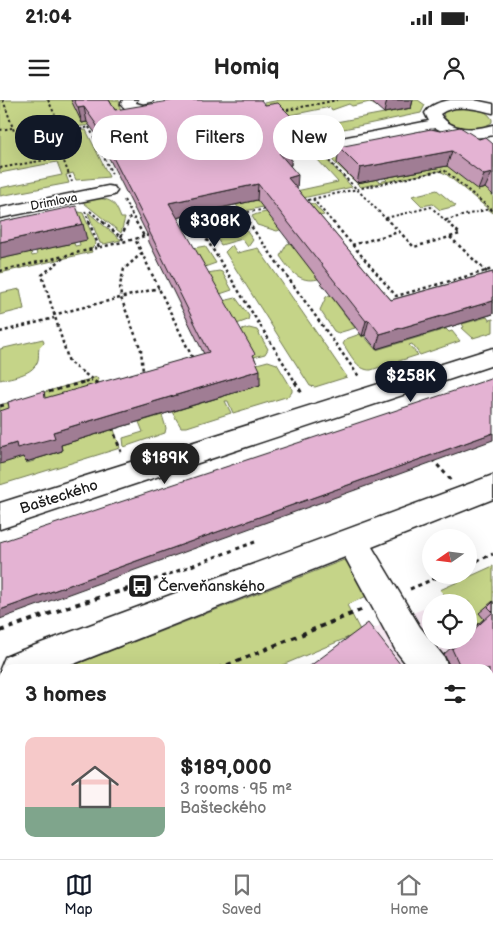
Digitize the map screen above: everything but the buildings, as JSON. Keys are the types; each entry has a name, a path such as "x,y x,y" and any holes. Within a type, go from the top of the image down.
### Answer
{"street":[{"path":"130,100 128,104 130,107 146,110 159,106 162,100"},
{"path":"491,132 478,133 456,130 439,123 433,118 432,113 440,104 446,101 467,102 493,109"},
{"path":"345,142 439,123"},
{"name":"Drimlova","path":"0,213 116,191"},
{"name":"Bašteckého","path":"0,516 310,404 374,395 493,356"},
{"path":"30,664 493,487"},
{"path":"352,540 408,640 428,664"}],"path":[{"path":"3,100 12,128 15,131"},
{"path":"48,100 55,115"},
{"path":"282,115 278,112 337,100"},
{"path":"82,128 89,127 116,191 144,236"},
{"path":"0,130 12,128"},
{"path":"0,168 45,160"},
{"path":"63,160 73,183"},
{"path":"328,160 357,189 386,218 414,246 460,234 431,208 386,218"},
{"path":"295,203 444,170 492,209"},
{"path":"313,199 396,296 493,269"},
{"path":"99,247 84,210 88,209 125,241"},
{"path":"170,230 197,224 219,216 269,209"},
{"path":"445,220 492,209"},
{"path":"121,237 131,214"},
{"path":"242,214 374,395"},
{"path":"197,224 310,404"},
{"path":"352,245 400,232"},
{"path":"0,271 153,234"},
{"path":"450,237 493,278"},
{"path":"134,238 193,359 185,361"},
{"path":"142,254 124,268 120,285 121,298 141,350 143,372 151,370"},
{"path":"67,255 42,275 68,362 98,384 101,393"},
{"path":"0,332 159,288"},
{"path":"37,395 92,380"},
{"path":"98,384 107,382"},
{"path":"0,406 18,401"},
{"path":"110,418 121,452"},
{"path":"428,454 438,468 456,485"},
{"path":"0,631 74,605 140,586 255,542"},
{"path":"478,560 493,554"},
{"path":"404,591 422,584"},
{"path":"230,664 366,607"}],"shaded area":[{"path":"422,609 422,649 477,649 477,640 493,657 493,664 391,664 366,631"}],"green space":[{"path":"0,100 119,100 120,108 124,115 92,115 92,125 82,126 82,115 15,115 15,160 82,160 82,130 86,130 92,142 92,160 101,160 109,177 76,180 73,173 66,175 69,183 0,196 0,188 62,175 57,162 0,173"},
{"path":"280,100 376,100 383,103 374,105 370,102 352,106 349,104 332,110 330,107 291,115 279,115 264,103"},
{"path":"404,100 418,100 425,105 421,113 345,129 345,120 411,108"},
{"path":"456,106 481,110 489,115 492,122 472,128 464,128 450,123 443,113 445,110"},
{"path":"450,135 469,138 493,156 493,169 476,156 482,155 480,152 473,154 455,142 435,146 422,142 427,147 394,155 387,152 390,155 367,160 363,157 355,159 357,162 341,166 357,183 375,179 379,182 387,180 384,177 401,173 399,170 405,169 409,173 412,172 409,168 440,161 437,158 446,155 450,158 444,160 448,163 443,164 445,166 456,165 472,177 465,179 467,181 474,179 483,186 476,189 485,188 493,195 493,213 446,174 439,171 361,187 333,161 345,160 345,157"},
{"path":"318,160 327,160 352,187 245,211 239,210 236,204 338,182"},
{"path":"437,190 456,206 440,210 433,204 422,206 412,196"},
{"path":"79,199 108,200 114,204 121,218 125,218 121,233"},
{"path":"308,203 314,204 324,215 307,219 277,231 257,225 252,216 257,214"},
{"path":"79,212 83,213 96,244 91,249 92,252 0,273 0,259 31,252 32,256 37,255 36,251 74,243 75,246 80,245 79,241 87,239 0,239 0,229"},
{"path":"88,213 121,240 104,244 100,243"},
{"path":"222,220 238,222 244,227 253,240 248,247 242,239 221,245 211,229 213,228 212,226"},
{"path":"291,243 318,279 311,280 300,277 287,266 280,256 287,244"},
{"path":"232,245 237,253 258,248 347,377 315,387 310,386 225,252"},
{"path":"205,246 216,263 199,269 188,249"},
{"path":"222,272 232,290 214,296 202,274"},
{"path":"20,289 24,309 0,315 0,293"},
{"path":"330,295 355,328 338,333 334,331 320,310 326,297"},
{"path":"236,298 249,316 248,320 231,326 218,302"},
{"path":"487,317 489,320 493,319 493,332 473,338 462,328 464,327 462,324"},
{"path":"249,328 257,330 268,349 265,354 250,358 235,332"},
{"path":"446,329 449,332 452,331 460,341 420,355 412,344 409,345 418,355 371,370 366,370 358,365 343,344 346,339 360,334 376,350"},
{"path":"43,339 44,343 39,348 38,360 32,369 0,380 0,349"},
{"path":"268,361 277,364 292,389 289,396 233,413 228,401 225,401 231,413 187,427 181,427 172,412 260,385 252,369 253,365"},
{"path":"97,377 120,448 0,485 0,464 25,456 27,463 34,461 33,454 62,451 61,445 0,427 0,405"},
{"path":"162,415 166,428 165,433 124,447 123,438 143,432 139,422"},
{"path":"344,560 356,567 371,594 347,605 361,632 285,664 77,664"},
{"path":"493,566 493,610 477,625 477,594 444,594 440,590 453,584 478,584 478,573"}],"place":[{"name":"Červeňanského","path":"140,586"}]}
